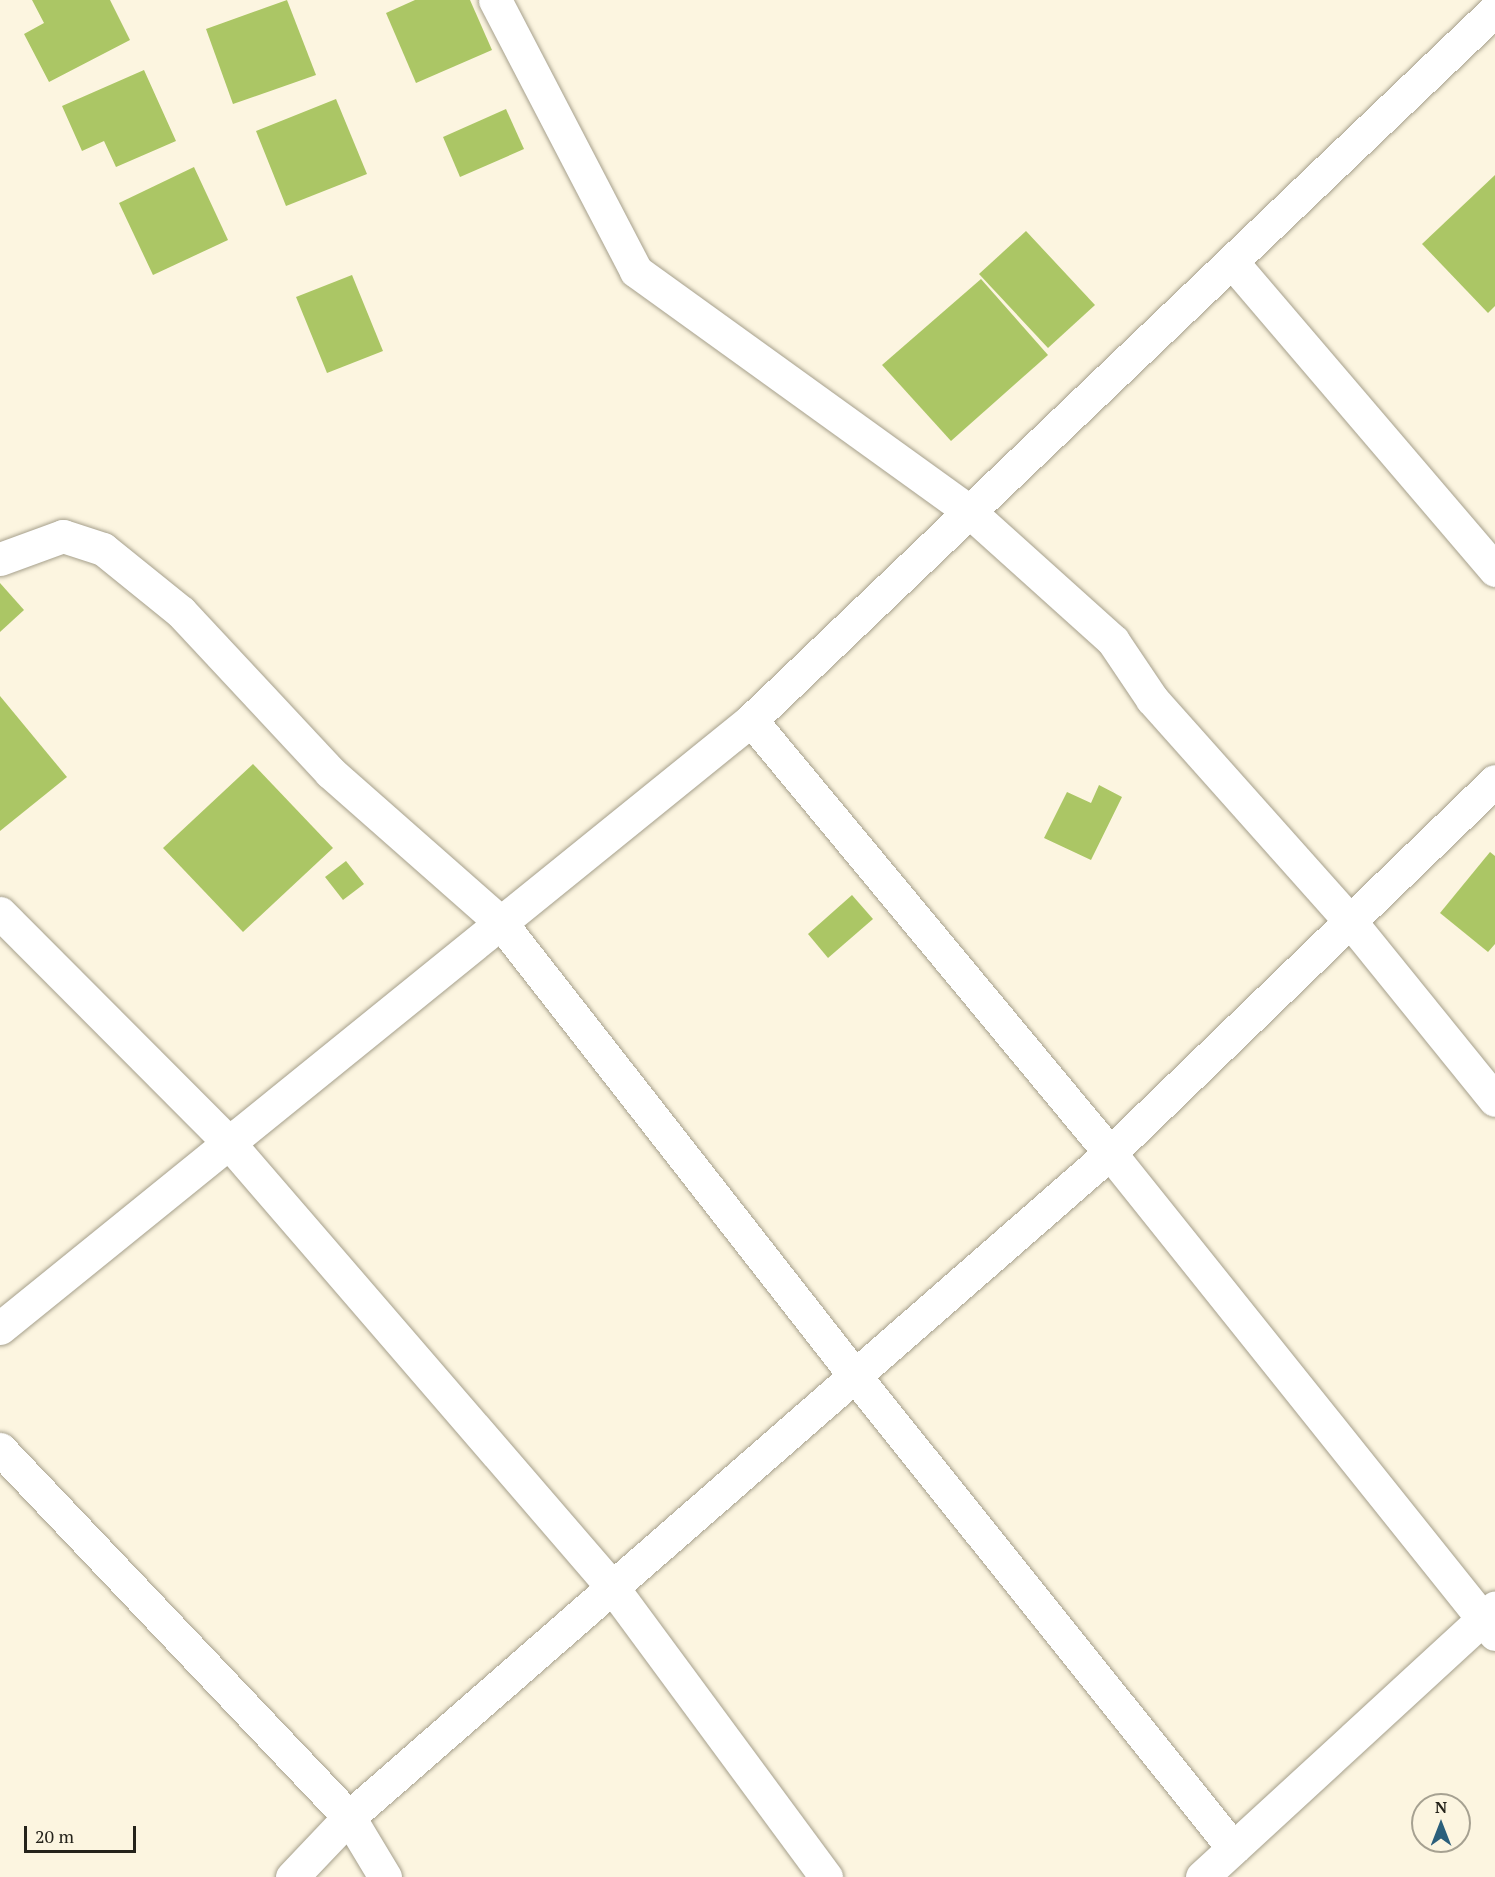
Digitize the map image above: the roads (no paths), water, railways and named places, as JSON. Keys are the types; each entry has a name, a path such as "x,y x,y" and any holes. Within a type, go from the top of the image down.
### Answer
{"street":[{"path":"495,0 636,271 968,513 1113,641 1152,699 1350,921 1495,1100"},
{"path":"0,1328 751,720 1493,17"},
{"path":"1232,262 1495,570"},
{"path":"0,559 63,536 103,549 181,612 330,772 501,923 855,1376 1233,1848"},
{"path":"751,720 1110,1153 1491,1621 1233,1848 1205,1876"},
{"path":"292,1877 349,1817 1110,1153 1495,781"},
{"path":"0,913 229,1143 613,1588 826,1877"},
{"path":"0,1449 349,1817 385,1877"}]}
